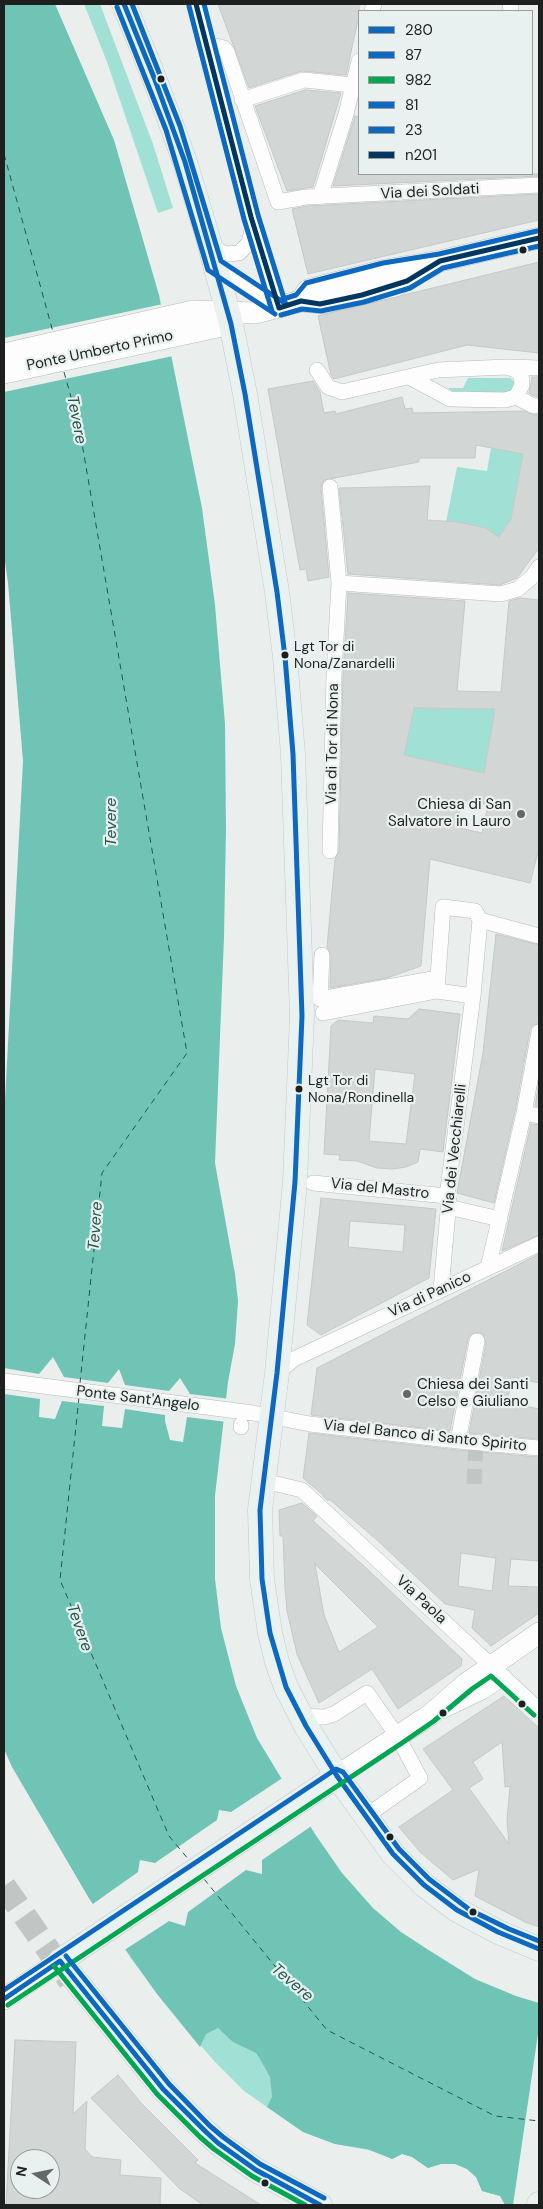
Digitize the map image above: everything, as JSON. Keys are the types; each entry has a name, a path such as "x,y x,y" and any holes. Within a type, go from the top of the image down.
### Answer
{"main road":[{"path":"124,4 173,128 208,238 229,318 245,394 277,592 285,657 293,754 302,1016 295,1182 260,1536 266,1615 277,1662 328,1782 365,1817 399,1861 440,1897 482,1924 539,1949"},
{"path":"320,2205 256,2170 209,2135 163,2089 60,1961 328,1782"}],"street":[{"path":"196,4 253,225 279,308"},
{"path":"208,54 216,46 224,48 242,100 304,80 353,85"},
{"path":"320,197 346,114 358,65"},
{"name":"Via dei Soldati","path":"242,100 278,202 306,197 539,185"},
{"path":"208,238 212,246 220,252 228,254 239,253 249,243 253,225"},
{"path":"195,321 229,318 279,308 385,270 440,261 539,238"},
{"path":"215,266 279,308"},
{"name":"Ponte Umberto Primo","path":"4,354 195,321"},
{"name":"Ponte Umberto Primo","path":"4,373 195,321"},
{"path":"506,367 513,368 521,374 522,385 516,397"},
{"path":"320,374 331,389 342,392 450,369 539,368"},
{"path":"409,377 450,399 505,400 516,397 534,406"},
{"name":"Via di Tor di Nona","path":"330,487 340,583 334,676 330,851"},
{"path":"340,583 508,593 518,589 528,581 539,567"},
{"path":"438,985 443,907 475,911 480,920 539,936"},
{"name":"Via dei Vecchiarelli","path":"441,1288 447,1201 472,1002 480,920"},
{"path":"322,955 322,1006"},
{"path":"322,1006 421,994 438,985"},
{"path":"322,1006 438,985 472,1002"},
{"path":"488,1268 524,1113 539,1032"},
{"path":"524,1113 539,1116"},
{"name":"Via del Mastro","path":"313,1183 447,1201 500,1219"},
{"name":"Via di Panico","path":"277,1373 291,1360 441,1288 539,1244"},
{"path":"458,1441 477,1341"},
{"name":"Ponte Sant'Angelo","path":"4,1382 241,1421 272,1416"},
{"name":"Via del Banco di Santo Spirito","path":"272,1416 310,1424 539,1448"},
{"name":"Via Paola","path":"264,1482 302,1490 539,1710"},
{"path":"328,1782 398,1738 430,1715 457,1691 498,1672 539,1634"},
{"path":"300,1716 324,1717 334,1714 367,1693 398,1738 420,1778 365,1817"},
{"path":"4,2000 60,1961"}],"shaded area":[{"path":"84,4 100,4 153,144 173,208 158,213 107,62"},
{"path":"468,378 510,378 516,383 512,393 449,395 449,388 463,388"},
{"path":"491,448 523,454 511,519 499,537 446,522 457,467 487,471"},
{"path":"414,708 495,709 484,773 404,755"},
{"path":"129,1956 143,1961 486,2166 505,2205 500,2196 482,2191 476,2177 467,2169 455,2164 441,2164 428,2168 412,2157 402,2154 392,2159 379,2152 335,2144 303,2132 244,2091 215,2062 182,2024"}],"water":[{"name":"Tevere","path":"4,4 55,4 114,140 159,295 202,508 215,605 225,724 226,829 224,937 215,1163 238,1301 235,1344 228,1382 215,1496 215,1579 221,1628 236,1686 257,1738 315,1834 342,1873 373,1908 401,1932 475,1979 516,1996 539,2003 539,2205 505,2205 500,2196 482,2191 476,2177 467,2169 455,2164 441,2164 428,2168 412,2157 402,2154 392,2159 367,2149 335,2144 303,2132 267,2107 272,2097 270,2077 256,2053 233,2042 218,2028 206,2034 200,2047 157,1994 90,1900 12,1767 4,1749 4,1119 23,761 4,555"}],"pier":[{"path":"163,304 173,356 4,392 4,338"},
{"path":"53,1357 64,1377 108,1383 119,1369 125,1385 169,1391 180,1378 190,1394 230,1399 227,1422 187,1417 183,1442 170,1440 165,1415 125,1409 122,1428 102,1426 104,1406 62,1401 55,1419 39,1417 40,1399 4,1394 4,1368 39,1374"},
{"path":"284,1777 313,1825 262,1860 262,1874 246,1870 188,1912 185,1926 169,1921 123,1951 90,1906 138,1872 140,1860 155,1863 217,1820 219,1810 231,1812"},
{"path":"539,2027 539,2205 513,2205"}],"building":[{"path":"218,4 359,4 358,20 346,75 302,71 249,88"},
{"path":"305,90 341,93 313,187 287,191 255,106"},
{"path":"355,116 358,117 358,175 539,174 539,176 333,186"},
{"path":"539,194 539,220 308,274 292,209 307,206"},
{"path":"539,262 539,353 467,345 334,379 331,375 318,316"},
{"path":"532,377 539,377 539,398 529,393"},
{"path":"313,381 320,392 324,413 335,411 336,414 402,397 405,409 412,408 413,413 524,411 534,415 539,414 539,548 517,578 500,585 348,574 339,488 430,486 427,520 458,522 486,528 499,537 511,519 523,454 476,445 475,458 419,458 419,462 324,480 321,488 329,577 308,581 306,569 300,570 268,389"},
{"path":"348,593 465,601 457,691 501,692 509,601 520,598 539,600 539,848 530,883 430,859 421,966 387,978 330,988 331,955 327,947 335,859 339,851 343,676","holes":["414,708 495,709 484,773 404,755","462,800 488,805 482,833 456,827"]},
{"path":"496,934 539,945 539,1023 532,1026 530,1030 515,1111 494,1203 457,1193 483,1053"},
{"path":"419,1009 460,1014 443,1152 420,1149 418,1162 406,1167 393,1169 377,1168 357,1161 339,1160 340,1155 324,1154 331,1026 338,1020 373,1023 374,1016 408,1019","holes":["375,1069 415,1074 406,1144 369,1141"]},
{"path":"539,1082 539,1106 535,1106"},
{"path":"531,1124 539,1125 539,1235 502,1251"},
{"path":"321,1198 436,1209 429,1278 321,1335 307,1325","holes":["350,1221 405,1225 403,1252 348,1247"]},
{"path":"539,1254 539,1383 513,1377 507,1402 539,1409 539,1439 469,1433 486,1343 483,1334 478,1332 470,1335 468,1339 450,1431 311,1415 317,1368"},
{"path":"309,1433 457,1450 539,1457 539,1561 511,1559 508,1586 539,1587 539,1613 491,1646 472,1628 475,1610 445,1604 377,1540 329,1499 328,1501 303,1478","holes":["461,1553 496,1558 492,1591 458,1586"]},
{"path":"302,1503 317,1516 313,1521 364,1566 462,1659 461,1666 398,1709 372,1669 319,1703 297,1654 287,1611 283,1536 280,1536 279,1510","holes":["315,1564 378,1627 339,1652 324,1615"]},
{"path":"504,1696 539,1728 539,1927 525,1922 475,1896 479,1869 453,1880 420,1852 399,1827 453,1790 423,1749","holes":["502,1742 505,1787 510,1786 507,1820 509,1844 469,1788 483,1779 473,1762"]},
{"path":"15,2040 76,2042 73,2114 87,2101 85,2149 92,2157 121,2160 120,2175 161,2178 160,2205 6,2205"},
{"path":"118,2075 142,2104 198,2160 195,2163 261,2205 203,2205 180,2189 91,2098"}],"ferry route":[{"path":"4,154 53,332"},
{"path":"64,372 79,426 187,1053 102,1173 80,1383"},
{"path":"79,1397 60,1580 169,1836 189,1860"},
{"path":"204,1879 327,2030 495,2116 539,2121"}],"tunnel":[{"path":"474,1484 476,1443"},
{"path":"4,1886 70,1981"}],"transit line":[{"name":"280","path":"124,4 155,80 185,162 231,324 245,394 277,592 285,657 293,754 302,1016 295,1182 277,1373 260,1510 262,1579 270,1633 286,1687 306,1726 337,1776 393,1854 424,1885 457,1910 498,1932 539,1949"},
{"name":"81","path":"132,4 180,126 221,261 283,302"},
{"name":"n201","path":"196,4 251,217 279,308 301,301 320,304 362,295 407,281 440,261 539,238"},
{"name":"81","path":"204,4 258,215 286,305"},
{"name":"87","path":"189,6 244,219 272,311"},
{"name":"87","path":"117,7 166,130 208,270 275,314"},
{"name":"81","path":"277,301 296,295 306,283 383,263 439,254 537,231"},
{"name":"87","path":"281,315 302,309 321,311 364,302 410,288 443,268 539,246"},
{"name":"982","path":"8,2005 402,1743 434,1721 472,1689 491,1676 534,1715"},
{"name":"23","path":"4,1990 336,1769 343,1772 399,1849 429,1879 470,1910 539,1941"},
{"name":"23","path":"66,1956 169,2084 210,2126 260,2164 324,2198"},
{"name":"280","path":"4,1999 60,1961 163,2089 205,2131 218,2143 256,2170 320,2205"},
{"name":"982","path":"54,1966 157,2094 200,2137 252,2176 305,2205"}],"place":[{"name":"Lgt Tor di Nona/Zanardelli","path":"285,655"},
{"name":"Chiesa di San Salvatore in Lauro","path":"521,814"},
{"name":"Lgt Tor di Nona/Rondinella","path":"299,1089"},
{"name":"Chiesa dei Santi Celso e Giuliano","path":"407,1394"}]}
